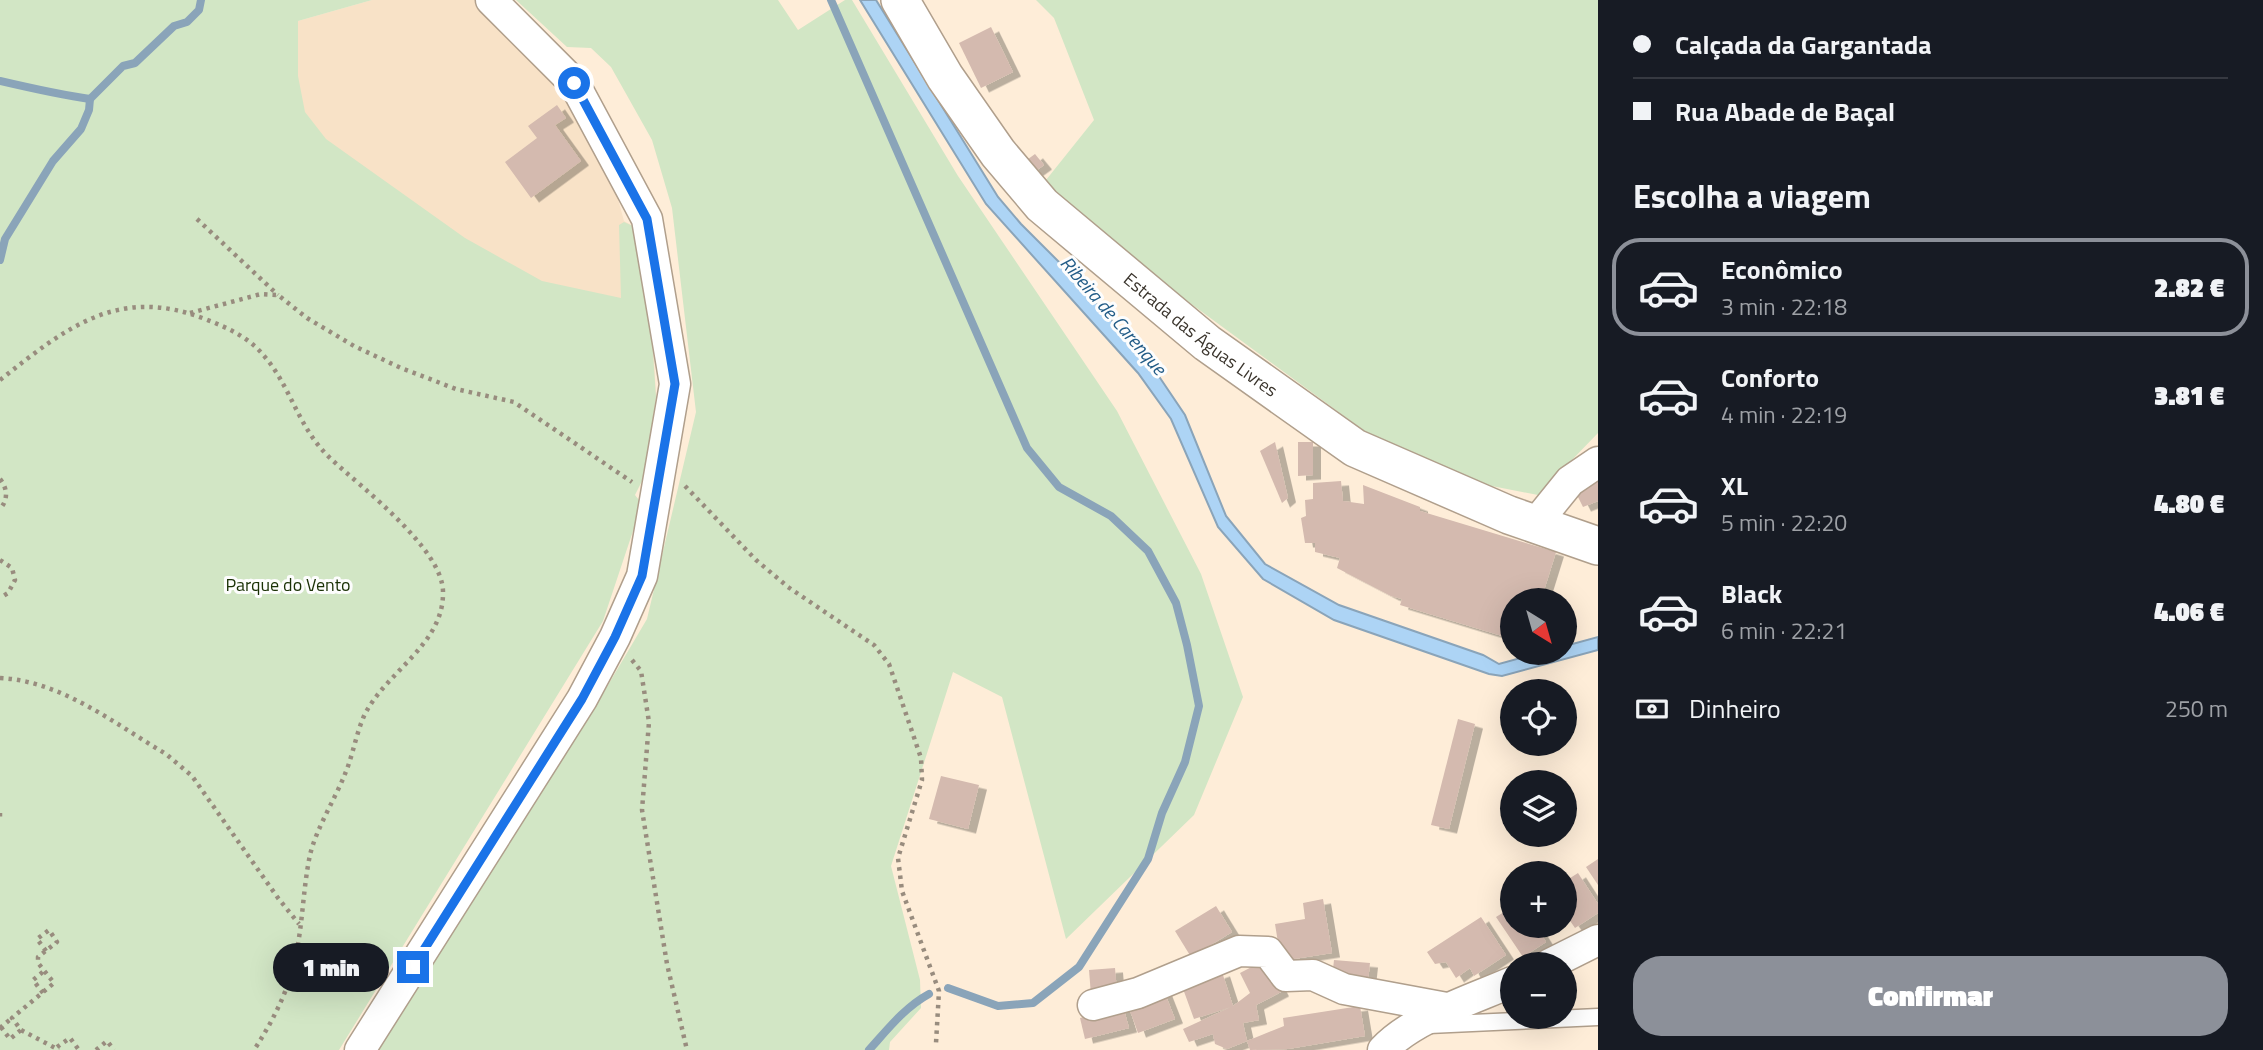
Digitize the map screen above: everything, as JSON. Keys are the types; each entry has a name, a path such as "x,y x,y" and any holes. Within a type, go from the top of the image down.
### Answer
{"street":[{"path":"360,1050 582,699 615,637 642,576 675,384 647,219 574,83 491,0"},
{"name":"Estrada das Águas Livres","path":"900,0 945,77 999,153 1042,205 1207,343 1355,448 1509,515 1598,546"},
{"path":"1536,523 1570,481 1598,462"},
{"path":"1574,952 1598,940"},
{"path":"1093,1005 1138,993 1239,951 1268,952 1286,976 1313,975 1344,989 1452,1009"},
{"path":"1383,1050 1395,1037 1500,987"}],"lane":[{"path":"1416,1026 1598,1017"}],"path":[{"path":"197,219 278,295 307,318 354,346 401,368 457,389 514,402 606,466 656,493"},
{"path":"189,313 261,294 278,295"},
{"path":"0,380 41,348 97,316 124,307 144,305 189,313 230,329 268,360 314,442 423,545 441,578 441,609 434,628 420,648 374,699 364,716 346,771 311,852 297,953 290,978 281,1002 254,1050"},
{"path":"662,463 757,560 788,587 874,645 889,664 920,758 922,780 898,858 902,891 939,991 936,1043"},
{"path":"0,479 6,492 4,505 0,509"},
{"path":"0,560 12,568 15,580 13,588 0,598"},
{"path":"615,637 641,671 649,722 642,810 667,964 687,1050"},
{"path":"0,678 37,684 70,697 180,765 192,776 299,924"},
{"path":"0,813 0,821"},
{"path":"21,1030 10,1039 1,1028 54,983 38,963 38,957 46,951 57,942 49,930 37,939 46,951"},
{"path":"43,993 33,980 44,971"},
{"path":"12,1018 21,1030 58,1049 70,1038 79,1050"},
{"path":"96,1050 107,1041 114,1050"}],"shaded area":[{"path":"372,0 477,0 565,99 607,159 624,221 633,226 653,338 656,397 529,385 239,231 298,21"}],"green space":[{"name":"Parque do Vento","path":"0,0 372,0 298,21 298,76 305,112 326,139 465,238 542,281 621,298 619,225 624,222 633,226 650,309 656,397 644,477 635,495 642,504 603,621 339,1050 0,1050"},
{"path":"516,0 778,0 798,30 845,0 852,0 958,176 1117,411 1201,574 1243,697 1194,815 1066,939 1002,697 953,672 891,866 920,980 921,1008 890,1042 889,1050 376,1050 595,707 647,619 696,412 672,208 652,140 611,67 591,48 567,47"},
{"path":"1036,0 1598,0 1598,433 1538,495 1441,476 1374,438 1149,273 1042,185 1094,120 1054,18"}],"water":[{"path":"860,0 876,0 998,197 1152,366 1185,415 1226,516 1265,564 1339,605 1483,655 1500,665 1543,665 1502,676 1489,674 1334,620 1263,579 1218,527 1171,419 1138,373 986,204"},
{"path":"1598,637 1598,650 1577,656 1577,643"}],"building":[{"path":"991,27 1013,72 981,88 959,43"},
{"path":"557,105 566,118 555,125 581,161 531,198 505,162 537,138 528,126"},
{"path":"1035,154 1044,165 1033,173 1024,162"},
{"path":"1275,442 1288,498 1282,503 1260,451"},
{"path":"1298,442 1313,442 1313,475 1298,476"},
{"path":"1598,477 1598,501 1583,507 1574,489"},
{"path":"1341,481 1343,501 1364,504 1363,485 1420,507 1420,511 1556,552 1545,588 1500,588 1500,635 1400,605 1402,599 1337,568 1340,558 1315,552 1315,543 1305,543 1301,518 1306,516 1305,500 1313,499 1313,483"},
{"path":"1458,719 1475,724 1449,829 1431,825"},
{"path":"941,776 979,785 968,829 929,819"},
{"path":"1598,859 1598,885 1586,867"},
{"path":"1577,874 1598,904 1598,913 1577,927"},
{"path":"1323,899 1332,953 1281,961 1275,924 1305,919 1303,903"},
{"path":"1216,906 1232,932 1191,957 1175,931"},
{"path":"1481,917 1504,952 1500,952 1500,959 1474,976 1470,968 1456,978 1446,962 1435,964 1427,952"},
{"path":"1510,938 1544,938 1546,942 1531,952 1520,952"},
{"path":"1265,960 1281,992 1256,1005 1259,1020 1243,1023 1247,1041 1227,1049 1215,1044 1213,1034 1189,1042 1183,1029 1231,1007 1194,1019 1182,986 1222,972 1233,1006 1250,993 1240,973"},
{"path":"1334,960 1370,963 1368,981 1332,978"},
{"path":"1115,968 1117,993 1091,995 1089,970"},
{"path":"1164,991 1175,1019 1138,1033 1128,1005"},
{"path":"1123,1006 1129,1028 1085,1039 1080,1018"},
{"path":"1360,1006 1365,1036 1288,1049 1250,1050 1247,1041 1284,1026 1283,1018"}],"waterway":[{"path":"0,260 5,239 53,161 81,129 89,110 90,99 123,66 135,63 174,26 187,22 199,10 201,0"},
{"path":"831,0 1027,448 1059,487 1111,516 1148,551 1176,603 1199,706 1185,762 1162,813 1148,859 1079,967 1033,1003 998,1006 948,988"},
{"path":"0,81 90,99"},
{"path":"869,1050 904,1012 929,994"}],"route":[{"path":"413,967 582,699 615,637 642,576 675,384 647,219 574,83"}],"water label":[{"name":"Ribeira de Carenque","path":"1114,315"}]}
